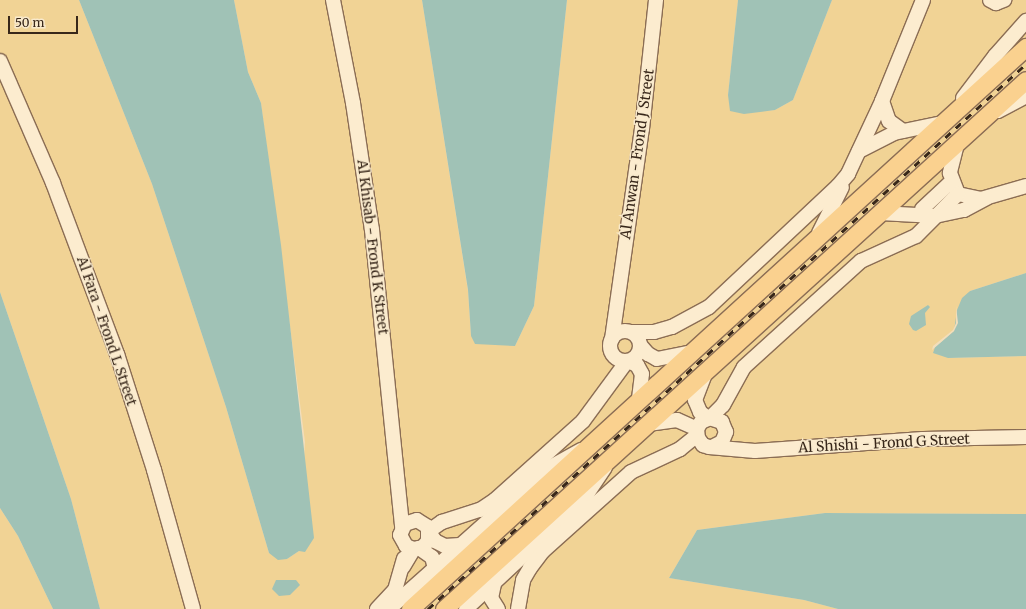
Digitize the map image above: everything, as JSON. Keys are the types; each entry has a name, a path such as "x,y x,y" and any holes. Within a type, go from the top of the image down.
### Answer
{"main road":[{"path":"410,609 1026,47"},
{"path":"444,609 1026,80"}],"street":[{"name":"Al Khisab - Frond K Street","path":"333,0 354,110 372,230 402,527"},
{"name":"Al Anwan - Frond J Street","path":"612,339 642,129 656,0"},
{"path":"817,237 882,101 923,0"},
{"path":"990,0 996,3 1004,0"},
{"path":"859,151 876,140 948,119 983,71 1026,21"},
{"name":"Al Fara - Frond L Street","path":"0,60 58,197 117,354 157,478 193,609"},
{"path":"987,116 1026,96"},
{"path":"882,101 889,120 903,131"},
{"path":"957,144 951,165 952,181 958,194 969,198 987,198"},
{"path":"377,609 395,590 412,547 428,541 429,532 447,520 480,510 495,500 583,421 628,361 636,358 641,345 660,331 682,323 709,307 808,217 848,174"},
{"path":"922,209 952,181"},
{"path":"884,209 939,215 964,210 987,198 1026,186"},
{"path":"508,609 538,556 623,478 644,464 680,449 697,432 701,422 719,410 740,373 750,362 861,261 909,240 939,215 958,194"},
{"path":"884,209 922,209 939,215"},
{"path":"616,308 629,331 638,337 641,345 648,354 657,359 689,353"},
{"path":"610,383 613,369 612,339 618,332 660,331"},
{"path":"612,355 619,360 628,361 637,365 642,374 639,399"},
{"path":"706,372 695,400 697,408 709,418 719,420 725,431 743,450"},
{"path":"648,424 677,420 697,432 700,442 710,447 722,442 725,431 729,394"},
{"name":"Al Shishi - Frond G Street","path":"680,449 710,447 760,451 923,440 1026,437"},
{"path":"389,609 545,470 560,459 587,448"},
{"path":"466,609 578,504 611,458"},
{"name":"Al Khisab - Frond K Street","path":"398,495 406,509 418,520"},
{"path":"418,520 435,541 445,546 460,545"},
{"path":"435,568 428,553 412,547 400,535 402,527 408,521 447,520"},
{"path":"494,584 491,598 498,609"},
{"path":"518,609 521,587"}],"sand":[{"path":"0,0 79,0 152,184 226,407 269,553 287,559 299,551 305,442 261,103 248,72 234,0 422,0 468,291 471,336 515,346 534,306 567,0 738,0 728,95 763,111 775,110 793,100 832,0 1026,0 1026,273 970,291 958,317 948,358 1026,356 1026,514 825,513 697,530 669,578 804,600 838,609 100,609 71,499 0,292"},
{"path":"0,508 18,536 53,609 0,609"}],"water":[{"path":"79,0 234,0 248,72 261,103 281,245 314,538 305,552 299,551 287,559 278,560 269,553 226,407 152,184"},
{"path":"422,0 567,0 534,306 515,346 475,344 471,336 468,290"},
{"path":"738,0 832,0 793,100 775,110 744,114 730,111 728,95"},
{"path":"1026,273 1026,356 948,358 933,353 935,347 954,331 957,310 962,298 970,291"},
{"path":"0,292 71,499 100,609 53,609 18,536 0,508"},
{"path":"928,305 930,307 925,313 926,325 916,331 913,330 909,324 911,316"},
{"path":"825,513 1026,514 1026,609 838,609 804,600 669,578 697,530"},
{"path":"276,580 296,580 300,585 290,595 279,596 272,589"}],"pier":[{"path":"956,306 958,323 954,331 932,350 933,346 953,330 956,323"}],"railway":[{"path":"428,609 1026,64"}]}
